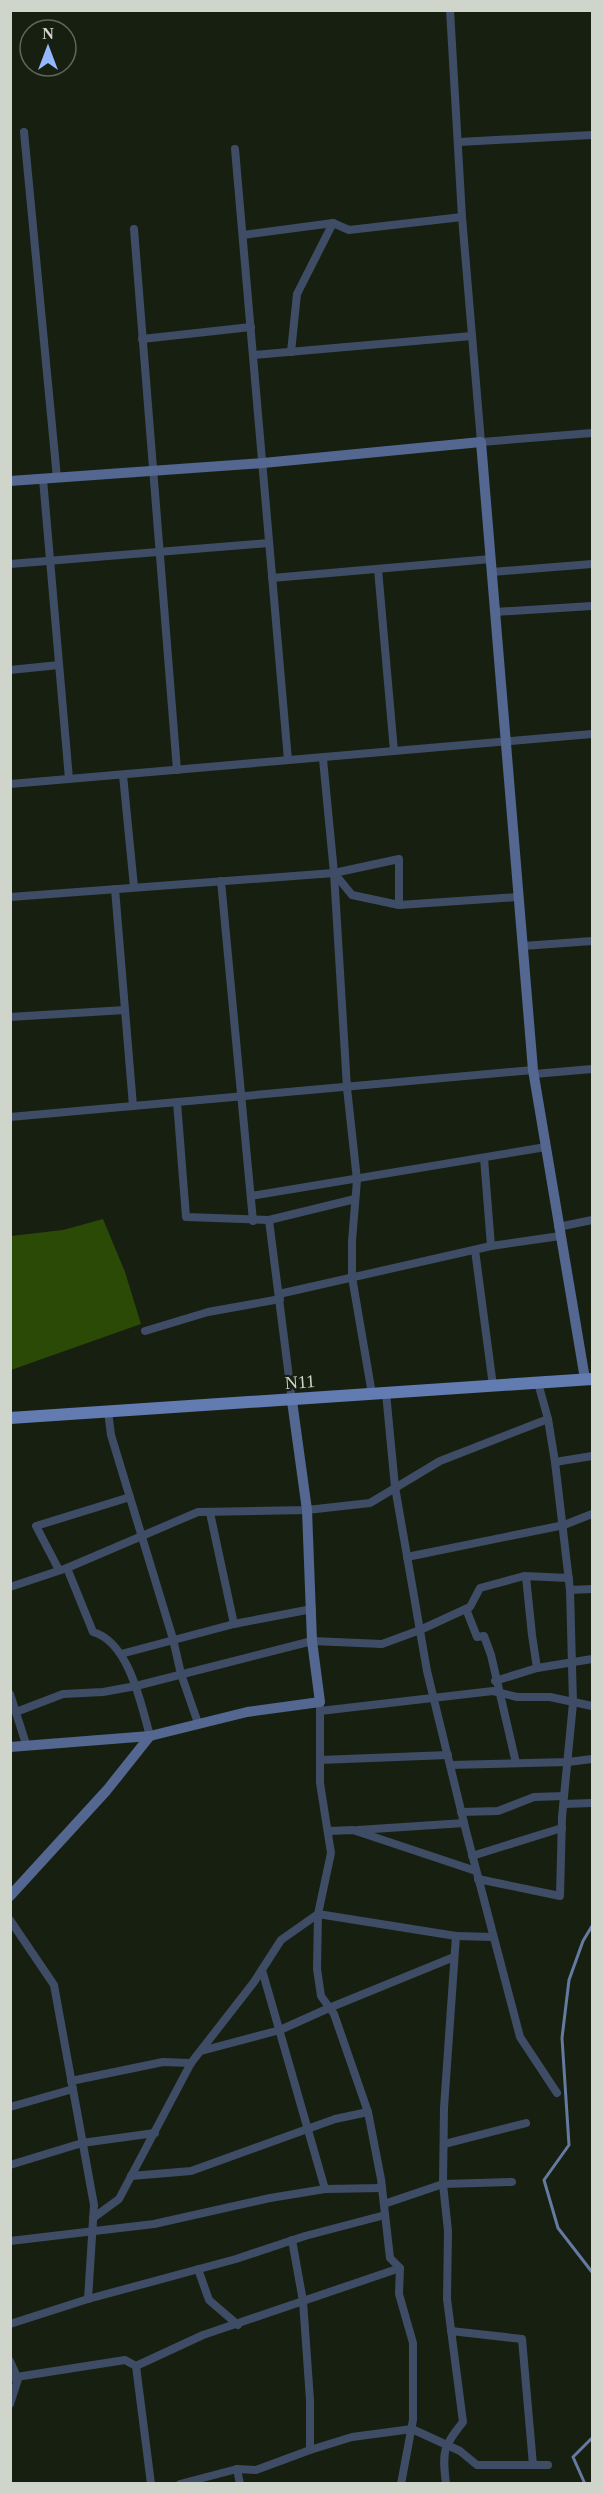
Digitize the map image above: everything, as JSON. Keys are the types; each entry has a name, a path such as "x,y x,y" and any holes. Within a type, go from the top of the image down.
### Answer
{"main road":[{"name":"N11","path":"10,1418 292,1401 589,1379"}],"street":[{"path":"450,10 462,217 534,1072 559,1232 589,1379"},
{"path":"24,132 57,478"},
{"path":"459,142 592,135"},
{"path":"235,149 288,760"},
{"path":"243,235 333,223 349,230 462,217"},
{"path":"291,352 297,294 333,223"},
{"path":"134,229 177,770"},
{"path":"142,339 251,327"},
{"path":"253,355 472,336"},
{"path":"10,481 262,463 592,433"},
{"path":"43,479 69,779"},
{"path":"10,564 158,550 269,543"},
{"path":"272,578 491,559"},
{"path":"492,572 592,564"},
{"path":"378,569 394,751"},
{"path":"495,612 592,606"},
{"path":"10,670 60,665"},
{"path":"10,784 323,759 592,734"},
{"path":"323,759 334,873 347,1088 357,1180 352,1278 372,1394"},
{"path":"123,775 134,887"},
{"path":"10,897 334,873 399,859 399,905"},
{"path":"334,873 352,895 399,905 519,897"},
{"path":"221,880 253,1221"},
{"path":"115,889 133,1106"},
{"path":"523,946 592,941"},
{"path":"10,1017 125,1010"},
{"path":"10,1117 241,1096 592,1069"},
{"path":"177,1102 186,1217 269,1220 356,1199"},
{"path":"251,1196 546,1147"},
{"path":"484,1158 491,1246"},
{"path":"269,1220 307,1510 312,1641 320,1707 320,1783 331,1853 318,1914 317,1969 321,1996 334,2014 368,2112 382,2188 390,2258 400,2268 399,2294 413,2343 411,2429 402,2484"},
{"path":"145,1331 208,1312 559,1232 592,1220"},
{"path":"475,1250 493,1386"},
{"path":"353,1830 477,1875 560,1896 562,1828 573,1703 570,1590 555,1461 548,1419 538,1383"},
{"path":"386,1393 395,1487 420,1630 461,1812 520,2037 557,2093"},
{"path":"108,1411 111,1435 173,1639 181,1674 198,1723"},
{"path":"10,1587 63,1569 141,1534 198,1512 307,1510 370,1503 440,1461 548,1419"},
{"path":"555,1461 592,1456"},
{"path":"130,1497 36,1526 63,1569 93,1632 102,1634 121,1654 136,1686 150,1736"},
{"path":"210,1513 234,1624"},
{"path":"407,1557 564,1525 592,1514"},
{"path":"16,1712 63,1694 103,1692 136,1686 312,1641 382,1644 420,1630 470,1607 480,1588 526,1577 568,1578"},
{"path":"526,1577 537,1668"},
{"path":"570,1590 592,1589"},
{"path":"121,1654 234,1624 312,1609"},
{"path":"466,1609 477,1637 484,1636 491,1655 495,1681 516,1763"},
{"path":"495,1681 537,1668 592,1659"},
{"path":"10,1747 150,1736 246,1712 434,1699 494,1691 517,1697 550,1697 592,1706"},
{"path":"10,1694 26,1744"},
{"path":"10,1896 107,1790 150,1736"},
{"path":"320,1760 448,1755"},
{"path":"450,1766 568,1762 592,1759"},
{"path":"461,1812 498,1811 534,1797 592,1803"},
{"path":"328,1831 464,1823"},
{"path":"472,1856 562,1828"},
{"path":"93,2218 119,2199 192,2063 262,1970 281,1940 318,1914 456,1936 494,1937"},
{"path":"10,1920 54,1985 94,2205 88,2299"},
{"path":"446,2484 444,2464 446,2444 463,2422 447,2299 448,2231 443,2184 444,2108 456,1936"},
{"path":"201,2051 279,2030 454,1957"},
{"path":"262,1970 325,2189"},
{"path":"10,2107 72,2085 163,2062 192,2063"},
{"path":"131,2176 191,2171 335,2119 368,2112"},
{"path":"444,2144 526,2123"},
{"path":"10,2165 82,2143 155,2133"},
{"path":"384,2204 443,2184 512,2182"},
{"path":"10,2241 154,2224 270,2198 325,2189 382,2188"},
{"path":"10,2325 88,2299 385,2214"},
{"path":"291,2240 303,2301 310,2400 310,2450"},
{"path":"136,2366 203,2335 238,2325 400,2268"},
{"path":"198,2269 209,2300 238,2325"},
{"path":"451,2331 522,2339 532,2465"},
{"path":"14,2378 125,2360 136,2366"},
{"path":"10,2361 14,2378 10,2404"},
{"path":"136,2366 151,2484"},
{"path":"180,2484 237,2469 256,2470 352,2437 411,2429 460,2451 477,2465 548,2465"},
{"path":"237,2469 240,2484"}],"green space":[{"path":"103,1219 125,1272 141,1324 11,1370 11,1236 63,1230"}],"waterway":[{"path":"592,1926 583,1941 569,1980 562,2038 569,2145 544,2180 558,2228 592,2272"},
{"path":"585,2484 573,2457 592,2438"}]}
